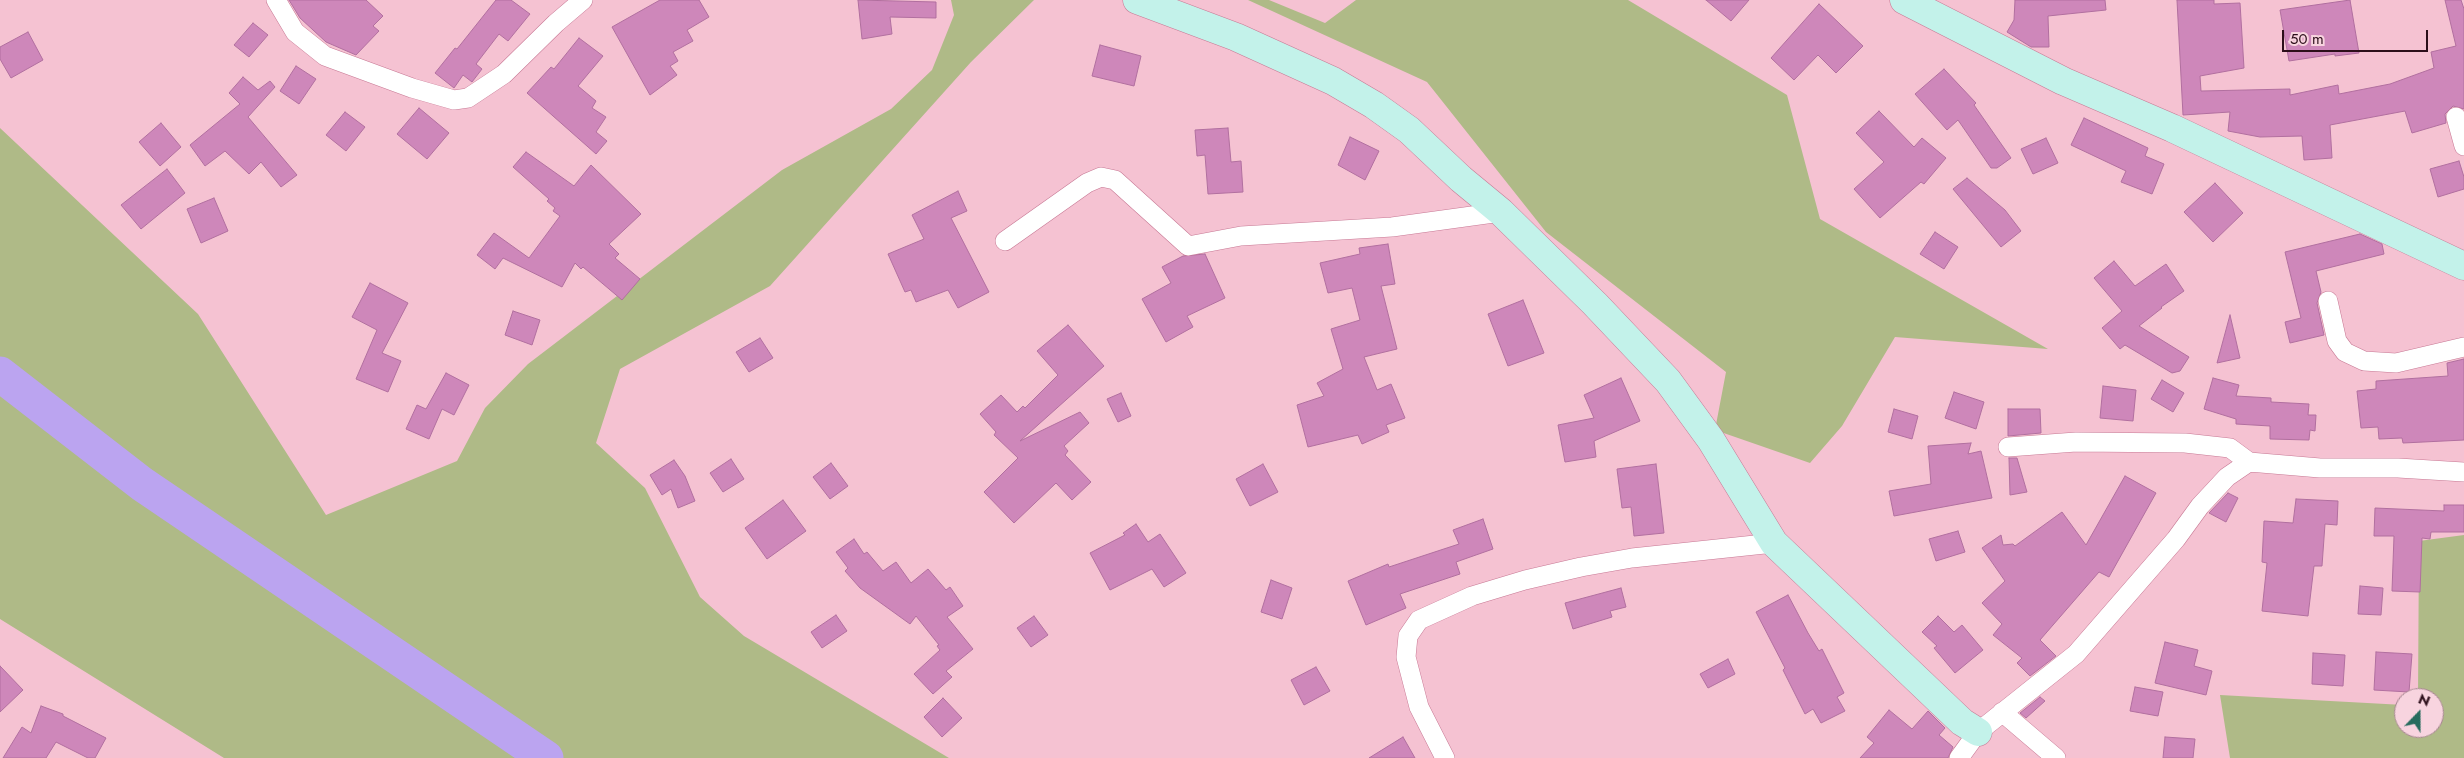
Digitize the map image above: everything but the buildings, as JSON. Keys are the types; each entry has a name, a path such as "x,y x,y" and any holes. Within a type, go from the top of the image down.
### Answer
{"street":[{"path":"276,0 295,32 325,56 412,88 454,100 468,98 504,74 556,23 583,0"},
{"path":"1137,0 1236,37 1333,81 1374,105 1409,130 1461,179 1501,212 1595,304 1668,381 1710,440 1774,543 1962,722 1978,732"},
{"path":"1904,0 2063,81 2172,128 2464,266"},
{"path":"2456,117 2464,146"},
{"path":"1005,241 1087,183 1101,177 1115,180 1188,246 1242,236 1392,227 1501,212"},
{"path":"2328,301 2337,341 2345,352 2364,361 2396,363 2464,347"},
{"path":"2008,447 2076,442 2184,443 2230,448 2249,462 2320,468 2398,468 2464,472"},
{"path":"1959,758 1978,732 2076,654 2176,539 2200,506 2227,477 2249,462"},
{"path":"1445,758 1419,707 1406,658 1408,636 1419,620 1472,596 1525,580 1581,567 1632,558 1774,543"},
{"path":"2002,712 2056,758"}],"green space":[{"path":"951,0 1034,0 971,62 770,286 620,369 596,443 645,488 700,597 744,636 949,758 224,758 0,619 0,128 198,314 326,515 457,461 485,408 528,364 782,170 891,109 932,70 954,15"},
{"path":"1248,0 1269,0 1325,23 1356,0 1628,0 1787,95 1820,219 2048,349 1895,337 1842,426 1810,463 1715,430 1726,372 1546,232 1427,82"},
{"path":"2464,535 2464,758 2230,758 2220,695 2394,704 2394,738 2444,738 2444,688 2418,688 2419,541"}],"waterway":[{"path":"0,374 142,484 546,758"}]}
